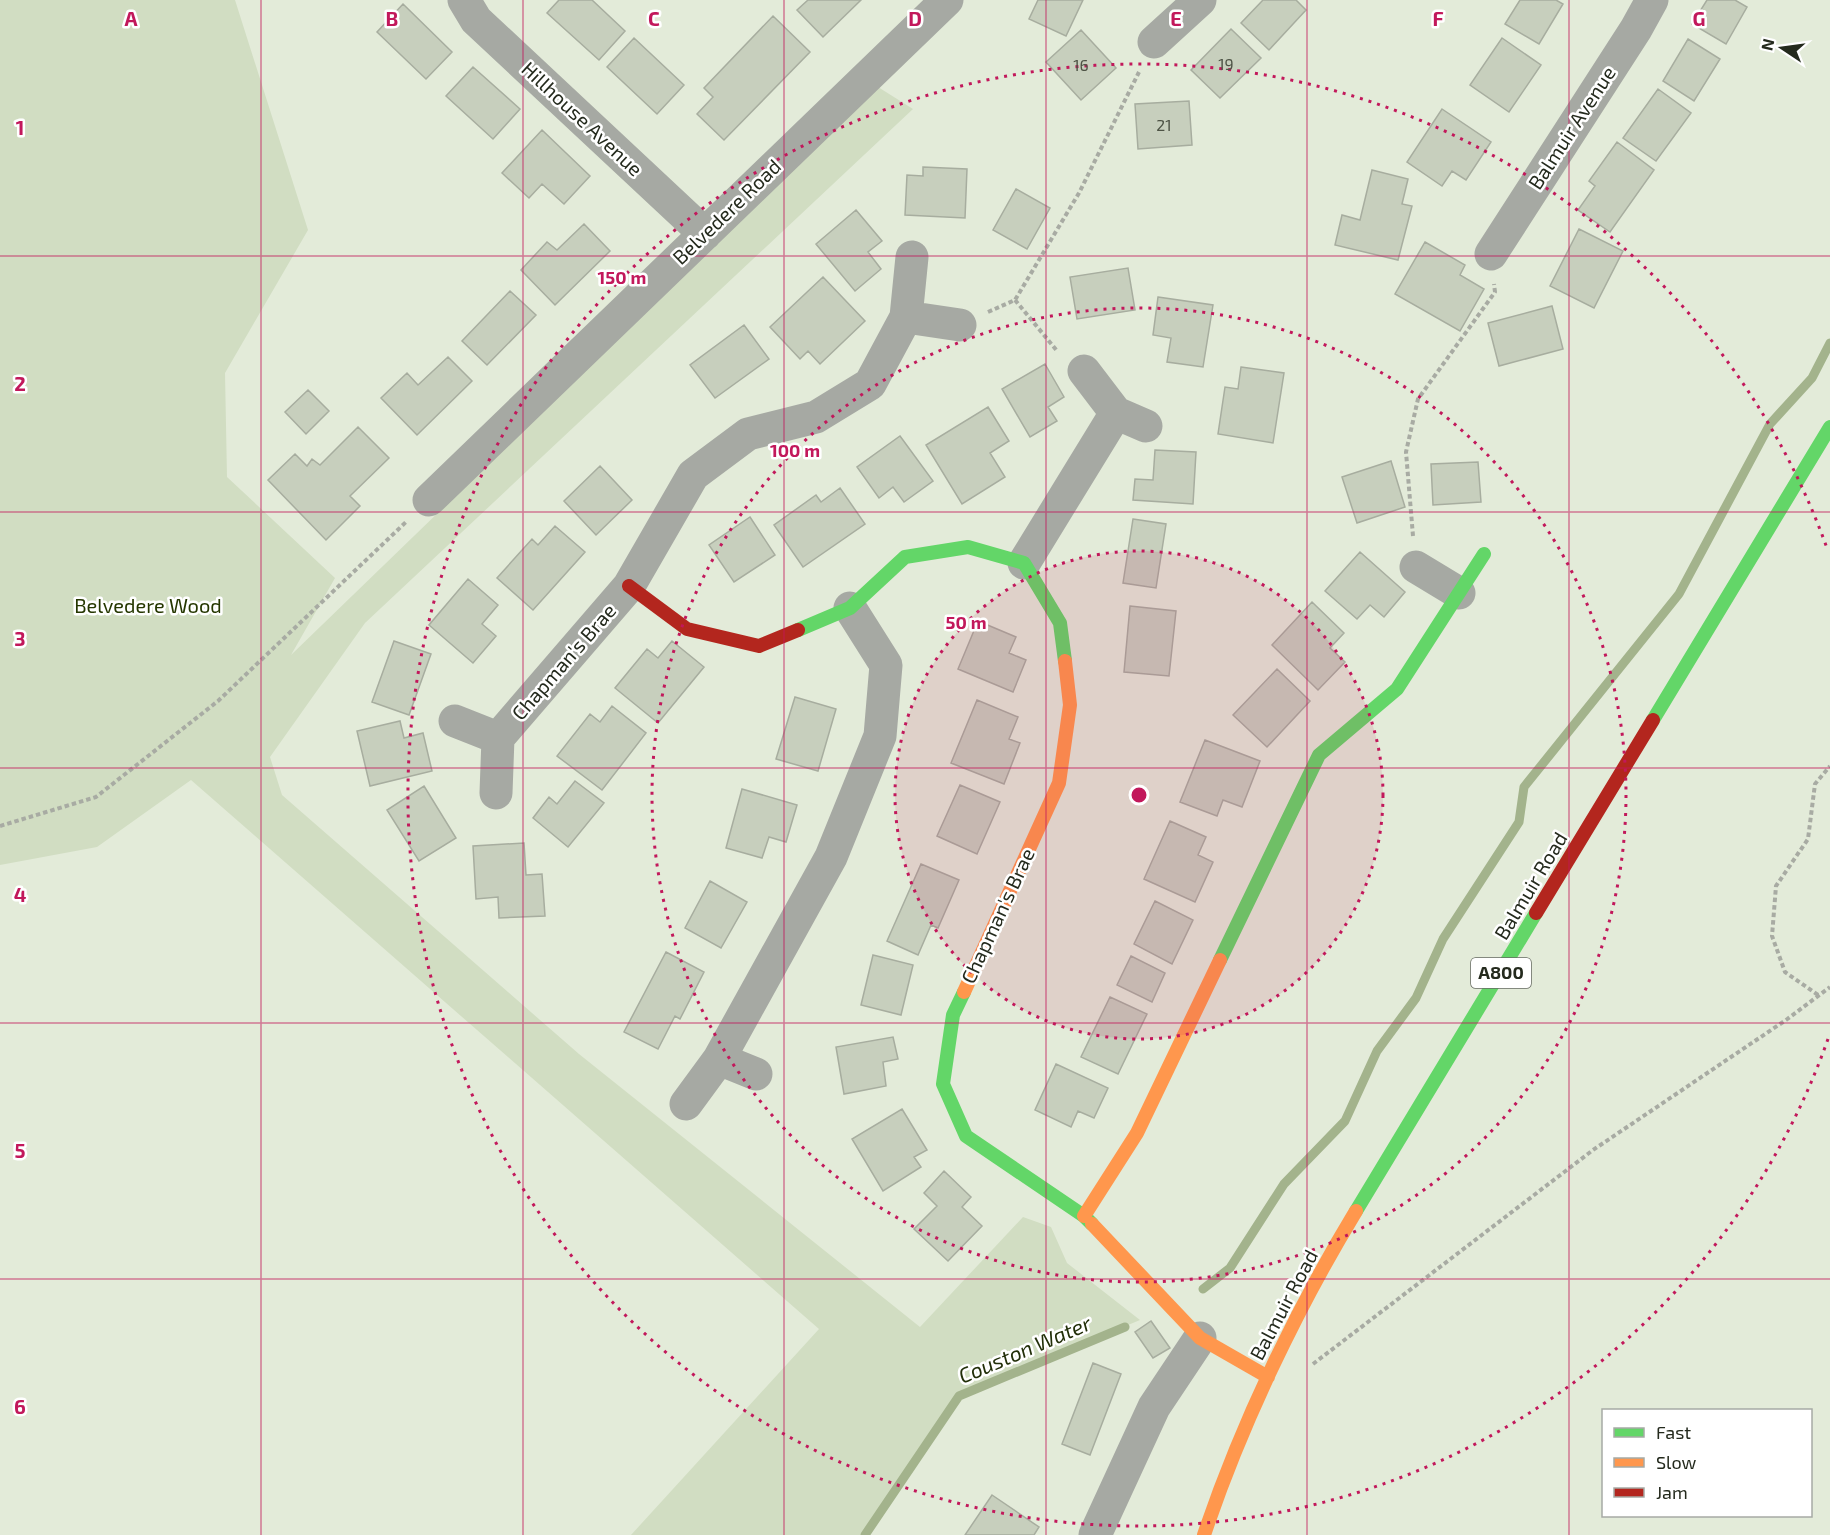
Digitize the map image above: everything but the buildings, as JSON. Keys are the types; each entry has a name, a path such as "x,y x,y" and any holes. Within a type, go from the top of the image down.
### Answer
{"street":[{"name":"Hillhouse Avenue","path":"464,0 476,20 705,234"},
{"name":"Belvedere Road","path":"429,500 946,0"},
{"name":"Balmuir Avenue","path":"1491,254 1636,29 1652,0"},
{"path":"1154,42 1192,3"},
{"name":"Chapman's Brae","path":"496,793 498,738 629,586 693,475 748,434 816,417 870,384 906,317 912,257"},
{"path":"906,317 960,325"},
{"path":"1084,371 1116,413 1146,426"},
{"path":"1024,563 1116,413"},
{"name":"Balmuir Road","path":"1204,1535 1225,1473 1268,1377 1345,1229 1830,427"},
{"name":"Chapman's Brae","path":"629,586 687,629 759,646 850,608 905,557 968,547 1024,563 1060,623 1070,705 1059,783 953,1015 943,1084 966,1136 1084,1216 1200,1338 1268,1377"},
{"path":"1084,1216 1137,1133 1319,755 1397,689 1484,554"},
{"path":"1416,567 1459,593"},
{"path":"686,1104 719,1059 831,857 880,736 885,665 850,608"},
{"name":"Chapman's Brae","path":"455,721 498,738"},
{"path":"719,1059 756,1074"},
{"path":"1095,1535 1154,1407 1200,1338"}],"path":[{"path":"960,325 1014,300 1079,193 1154,42"},
{"path":"1416,567 1406,452 1418,399 1495,292 1491,254"},
{"path":"1014,300 1064,359 1084,371"},
{"path":"0,826 96,797 218,701 429,500"},
{"path":"1818,996 1785,972 1772,936 1776,886 1808,838 1815,784 1830,766"},
{"path":"1308,1368 1593,1150 1830,987"}],"green space":[{"name":"Belvedere Wood","path":"0,0 235,0 308,230 225,373 227,477 335,578 291,655 878,87 913,109 365,623 270,757 282,795 579,1054 920,1327 1023,1217 1051,1227 1067,1263 1140,1320 959,1396 865,1535 631,1535 819,1329 191,780 97,847 0,865"}],"waterway":[{"path":"1203,1289 1230,1268 1284,1184 1345,1121 1377,1051 1416,998 1443,939 1519,822 1524,787 1679,594 1770,424 1812,378 1830,343"},
{"name":"Couston Water","path":"865,1535 959,1396 1125,1327"}],"traffic: fast":[{"path":"1653,720 1830,427"},
{"path":"798,630 850,608 905,557 968,547 1024,563 1060,623 1065,661"},
{"path":"1220,960 1319,755 1397,689 1484,554"},
{"path":"1356,1211 1536,913"},
{"path":"964,992 953,1015 943,1084 966,1136 1084,1216 1092,1224"}],"traffic: slow":[{"path":"964,992 1059,783 1070,705 1065,661"},
{"path":"1084,1216 1137,1133 1220,960"},
{"path":"1204,1535 1235,1452 1271,1369 1312,1288 1356,1211"},
{"path":"1092,1224 1200,1338 1268,1377"}],"traffic: jam":[{"path":"629,586 687,629 759,646 798,630"},
{"path":"1536,913 1653,720"}]}
